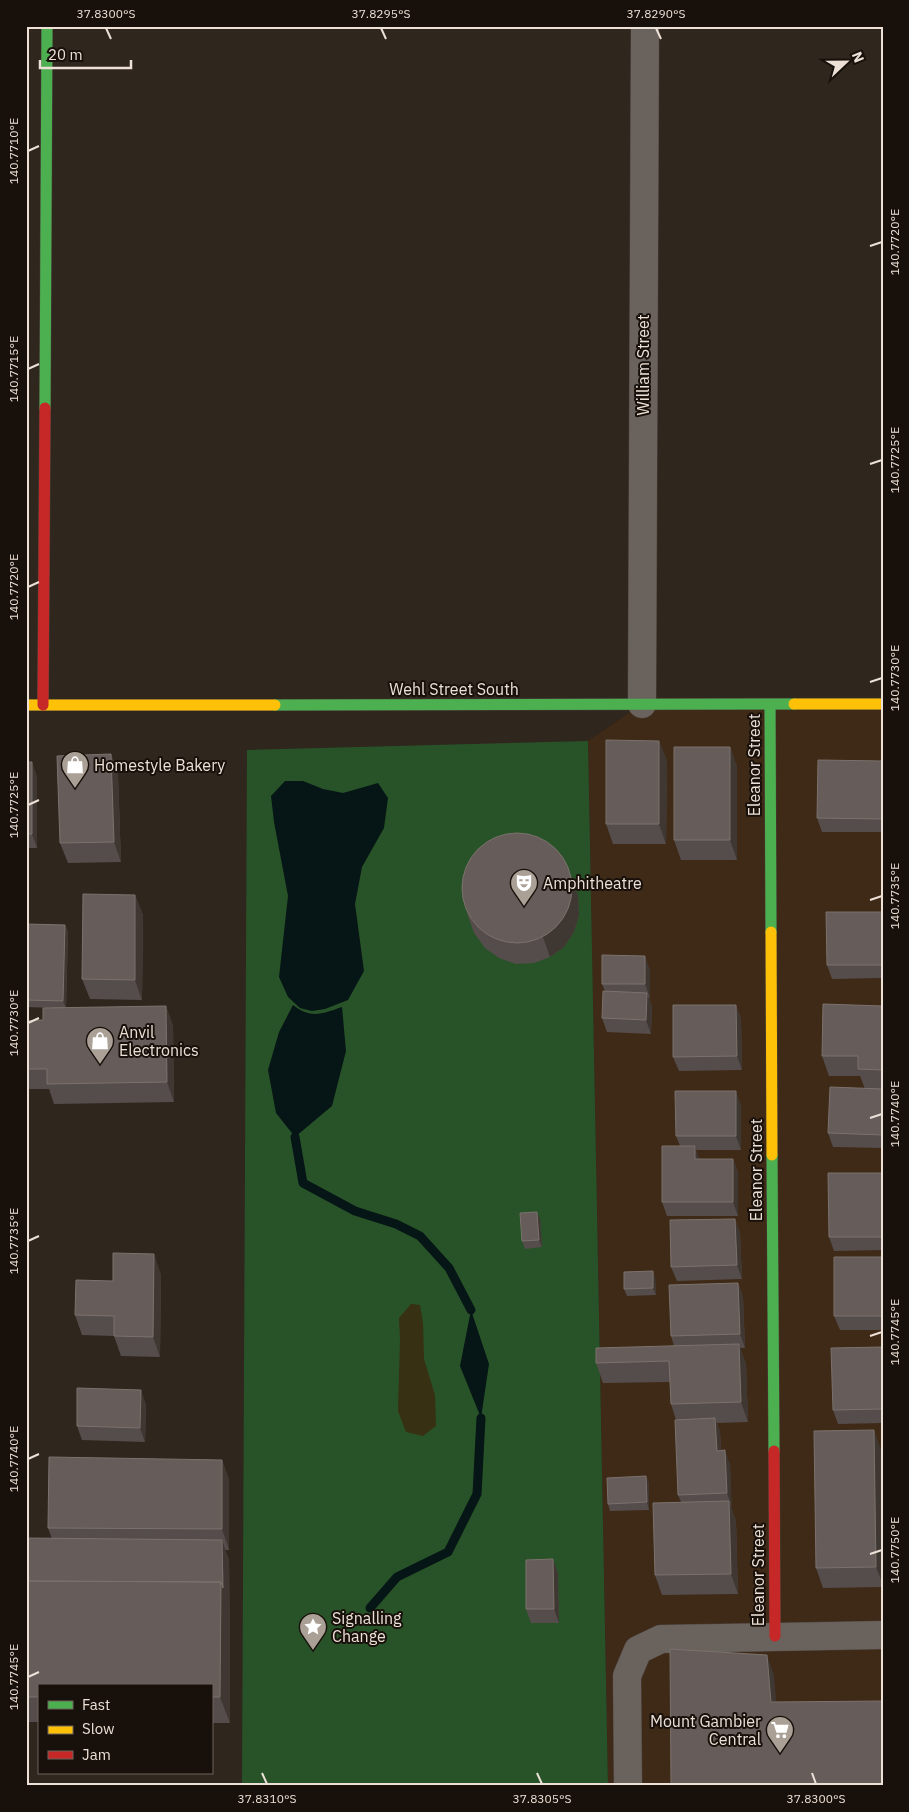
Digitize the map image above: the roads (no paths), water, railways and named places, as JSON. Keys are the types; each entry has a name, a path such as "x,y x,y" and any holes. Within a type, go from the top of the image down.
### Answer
{"street":[{"path":"43,705 47,26"},
{"name":"William Street","path":"642,704 645,26"},
{"name":"Eleanor Street","path":"770,704 774,1636"},
{"name":"Wehl Street South","path":"26,705 883,704"},
{"path":"628,1786 627,1676 638,1650 661,1639 883,1635"}],"waterway":[{"path":"295,1137 303,1183 355,1211 396,1224 420,1236 449,1268 471,1310"},
{"path":"370,1608 397,1577 448,1552 477,1494 481,1418"}],"place":[{"name":"Homestyle Bakery","path":"75,789"},
{"name":"Amphitheatre","path":"524,907"},
{"name":"Anvil Electronics","path":"100,1065"},
{"name":"Signalling Change","path":"313,1651"},
{"name":"Mount Gambier Central","path":"780,1754"}]}
